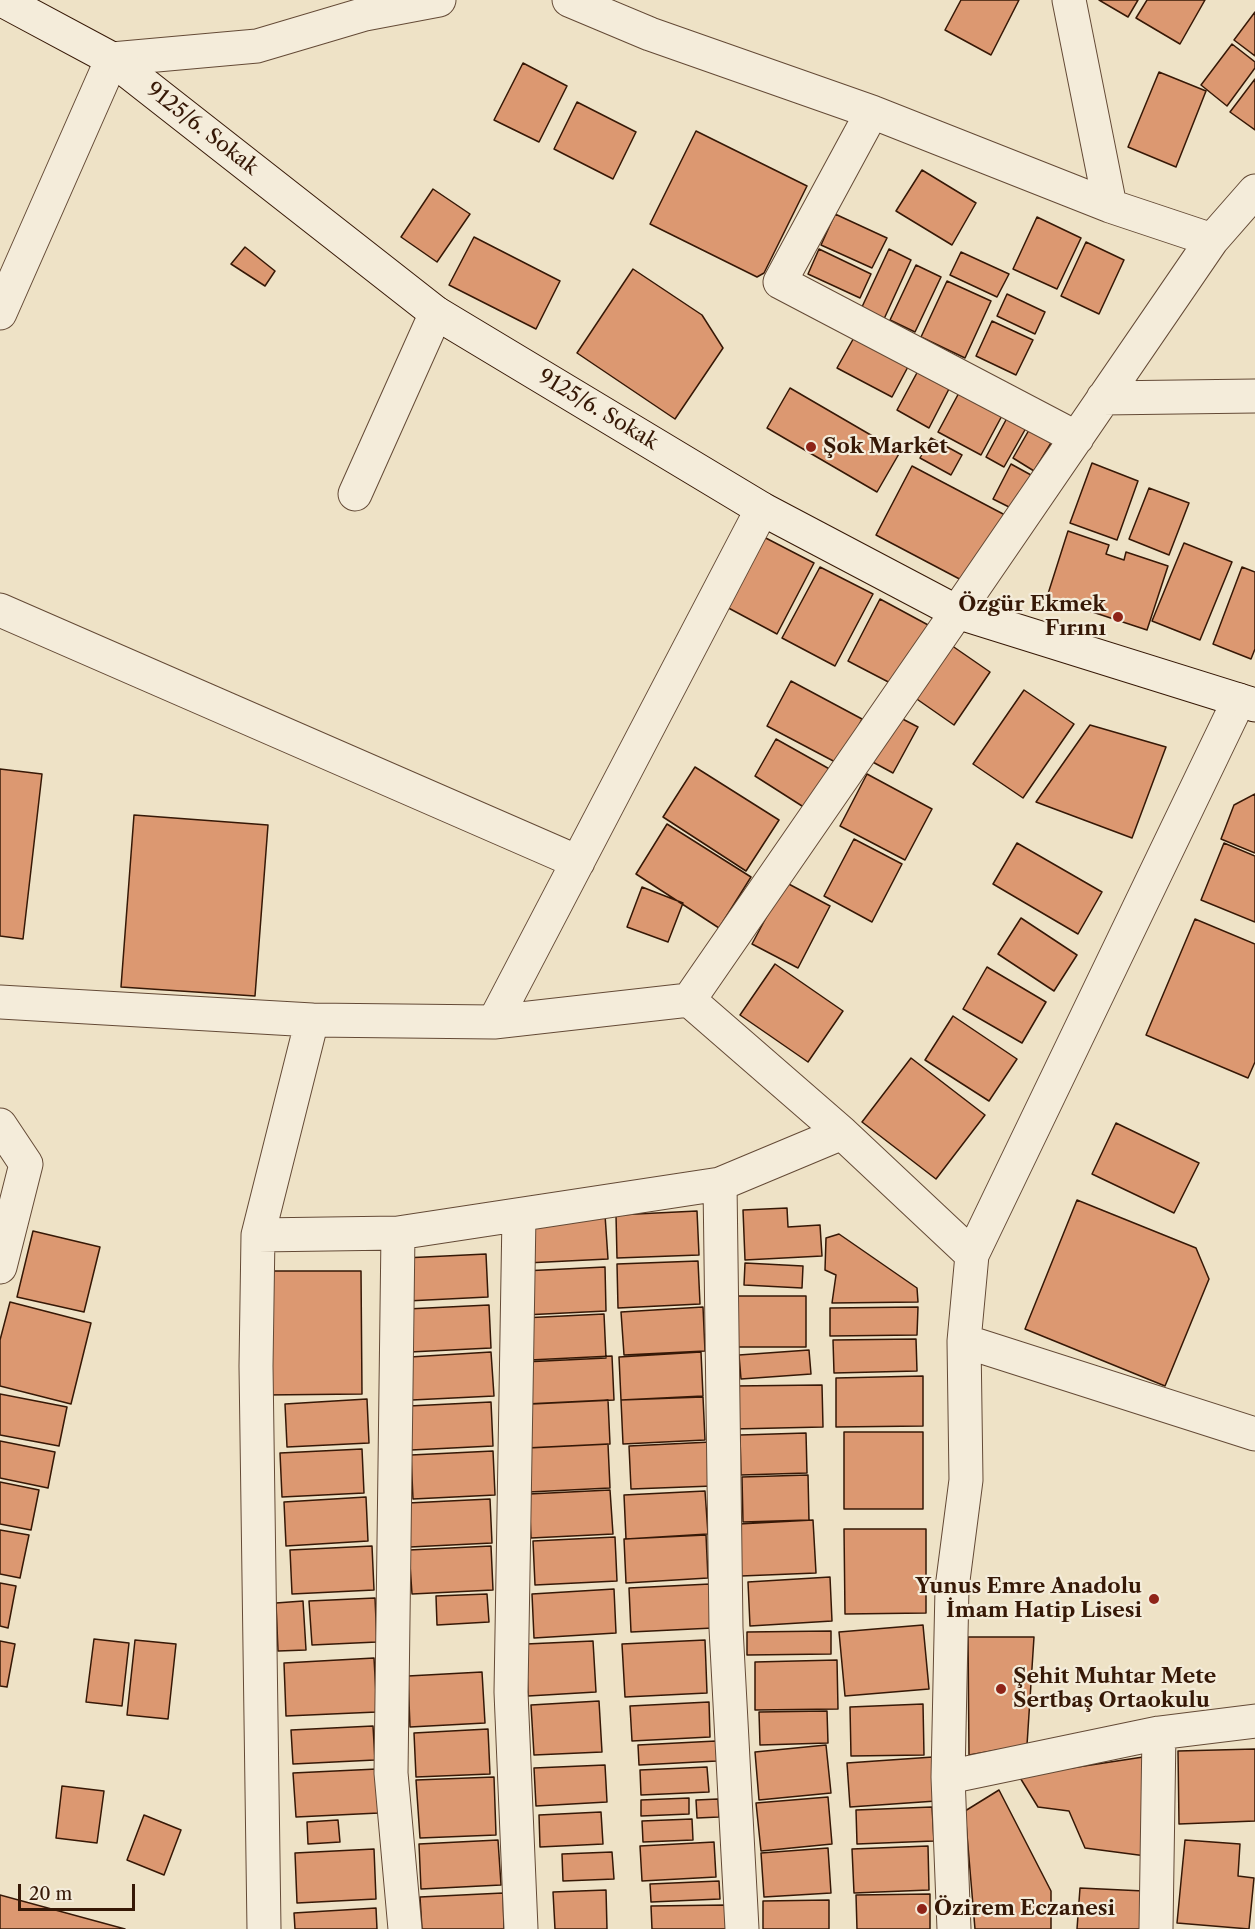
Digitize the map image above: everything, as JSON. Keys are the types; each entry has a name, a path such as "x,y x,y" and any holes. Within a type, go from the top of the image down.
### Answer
{"street":[{"name":"9125/6. Sokak","path":"2,0 112,59 436,313 762,509 957,612 1247,703"},
{"path":"0,313 112,59 257,46 365,14 439,0"},
{"path":"569,0 650,34 872,112 1110,206 1212,240"},
{"path":"1069,0 1110,206"},
{"path":"872,112 780,282 1077,438"},
{"path":"689,1000 1212,240 1255,191"},
{"path":"355,494 436,313"},
{"path":"1103,398 1255,396"},
{"path":"494,1022 762,509"},
{"path":"0,610 578,862"},
{"path":"954,1929 948,1777 952,1588 966,1480 964,1341 972,1255 1247,703"},
{"path":"0,1002 312,1020 494,1022 689,1000 842,1133 972,1255"},
{"path":"264,1929 256,1366 258,1235 312,1020"},
{"path":"0,1125 26,1164 0,1267"},
{"path":"258,1235 398,1233 720,1184 842,1133"},
{"path":"720,1184 726,1628 742,1929"},
{"path":"519,1215 511,1692 521,1929"},
{"path":"398,1233 391,1773 405,1929"},
{"path":"964,1341 1255,1434"},
{"path":"948,1777 1159,1733 1255,1721"},
{"path":"1156,1929 1159,1733"}],"building":[{"path":"961,0 1019,0 991,55 945,30"},
{"path":"1099,0 1138,0 1128,17"},
{"path":"1147,0 1205,0 1180,44 1136,18"},
{"path":"1255,12 1255,56 1234,40"},
{"path":"1232,44 1255,62 1255,68 1227,106 1201,85"},
{"path":"523,63 567,86 539,142 494,120"},
{"path":"1159,72 1206,91 1176,167 1128,147"},
{"path":"1255,79 1255,130 1230,112"},
{"path":"577,102 636,132 613,179 554,149"},
{"path":"696,131 807,186 764,273 757,277 650,224"},
{"path":"922,170 976,203 952,245 896,211"},
{"path":"433,189 470,214 437,262 401,237"},
{"path":"835,214 887,238 872,268 821,245"},
{"path":"1037,217 1081,238 1057,289 1013,269"},
{"path":"474,237 560,281 536,329 449,285"},
{"path":"1086,242 1124,260 1099,314 1061,296"},
{"path":"245,247 275,271 265,286 231,264"},
{"path":"819,249 871,274 860,298 808,274"},
{"path":"889,249 911,260 884,319 861,309"},
{"path":"961,252 1009,274 997,297 950,275"},
{"path":"916,265 941,277 915,332 890,320"},
{"path":"633,269 702,315 723,348 675,419 577,353"},
{"path":"947,281 991,301 965,358 921,337"},
{"path":"1007,294 1045,312 1035,334 997,316"},
{"path":"992,321 1033,340 1016,375 976,356"},
{"path":"856,334 910,363 892,397 837,368"},
{"path":"919,369 950,387 929,428 897,410"},
{"path":"790,388 900,452 877,492 767,428"},
{"path":"961,389 1004,412 981,455 938,432"},
{"path":"1007,418 1026,428 1004,467 986,457"},
{"path":"1029,430 1051,443 1034,471 1013,458"},
{"path":"931,438 962,455 951,475 920,458"},
{"path":"1092,463 1138,481 1117,540 1070,523"},
{"path":"1011,464 1031,475 1013,509 993,499"},
{"path":"912,466 1005,515 969,584 876,535"},
{"path":"1149,488 1189,503 1169,555 1129,539"},
{"path":"1068,531 1109,545 1106,554 1124,560 1126,552 1168,566 1147,630 1047,597"},
{"path":"758,534 814,563 777,634 721,604"},
{"path":"1184,543 1232,562 1200,640 1152,621"},
{"path":"820,567 873,594 835,666 782,638"},
{"path":"1242,567 1255,572 1255,649 1251,659 1213,644"},
{"path":"880,599 930,626 898,687 848,661"},
{"path":"948,643 990,672 954,725 911,695"},
{"path":"791,681 862,719 839,764 767,726"},
{"path":"1024,690 1074,724 1023,798 973,764"},
{"path":"893,714 918,727 893,773 869,760"},
{"path":"1090,725 1166,747 1132,838 1036,802"},
{"path":"776,739 833,771 813,813 755,776"},
{"path":"695,767 779,820 746,871 663,817"},
{"path":"0,769 42,774 23,939 0,936"},
{"path":"867,774 932,809 905,860 840,826"},
{"path":"1255,794 1255,853 1221,839 1234,805"},
{"path":"134,815 268,825 255,996 121,987"},
{"path":"667,824 751,877 719,928 636,874"},
{"path":"854,839 902,864 872,922 824,896"},
{"path":"1017,843 1102,892 1078,934 993,884"},
{"path":"1224,843 1255,856 1255,922 1201,900"},
{"path":"785,882 830,906 798,968 752,944"},
{"path":"642,887 683,903 668,942 627,927"},
{"path":"1021,918 1077,955 1054,991 998,954"},
{"path":"1195,919 1255,944 1255,1062 1248,1078 1146,1035"},
{"path":"775,964 843,1011 808,1062 740,1015"},
{"path":"987,967 1046,1002 1022,1043 963,1009"},
{"path":"953,1016 1017,1059 989,1101 925,1060"},
{"path":"911,1058 985,1115 936,1179 862,1122"},
{"path":"1116,1123 1199,1163 1174,1213 1092,1174"},
{"path":"1077,1200 1196,1248 1209,1279 1165,1386 1025,1329"},
{"path":"787,1208 788,1227 820,1225 822,1256 745,1260 743,1210"},
{"path":"697,1211 699,1255 617,1258 616,1215"},
{"path":"605,1215 608,1259 526,1263 523,1219"},
{"path":"33,1231 100,1247 84,1312 17,1297"},
{"path":"839,1234 917,1288 918,1302 832,1303 836,1275 825,1270 826,1238"},
{"path":"486,1254 488,1297 407,1301 404,1258"},
{"path":"698,1261 700,1304 618,1308 617,1264"},
{"path":"745,1263 803,1266 802,1288 744,1285"},
{"path":"605,1267 606,1311 524,1315 523,1271"},
{"path":"262,1271 361,1271 362,1394 264,1395"},
{"path":"738,1296 806,1296 806,1347 738,1347"},
{"path":"10,1302 91,1323 71,1404 0,1386 0,1340"},
{"path":"489,1305 491,1348 410,1352 407,1309"},
{"path":"703,1307 705,1351 624,1355 621,1312"},
{"path":"918,1307 917,1335 830,1336 830,1308"},
{"path":"604,1314 606,1358 524,1362 522,1318"},
{"path":"916,1339 917,1371 834,1373 833,1340"},
{"path":"809,1350 811,1374 741,1379 739,1355"},
{"path":"491,1352 494,1396 412,1400 410,1357"},
{"path":"701,1352 703,1396 621,1400 619,1357"},
{"path":"612,1356 614,1400 532,1404 530,1360"},
{"path":"923,1376 923,1426 836,1427 836,1378"},
{"path":"822,1385 823,1427 733,1429 733,1386"},
{"path":"0,1394 67,1407 59,1446 0,1435"},
{"path":"703,1397 705,1440 623,1444 621,1400"},
{"path":"367,1399 369,1443 287,1447 285,1404"},
{"path":"608,1400 610,1444 528,1448 526,1404"},
{"path":"491,1402 493,1446 411,1450 409,1406"},
{"path":"844,1432 923,1432 923,1509 844,1509"},
{"path":"806,1433 807,1473 741,1475 740,1435"},
{"path":"0,1441 55,1452 48,1488 0,1478"},
{"path":"711,1442 713,1486 631,1489 629,1446"},
{"path":"608,1444 610,1488 529,1492 526,1448"},
{"path":"362,1449 364,1493 282,1497 280,1453"},
{"path":"493,1451 495,1495 413,1499 411,1455"},
{"path":"808,1475 809,1520 743,1522 742,1477"},
{"path":"0,1482 39,1490 31,1530 0,1524"},
{"path":"610,1490 613,1534 531,1538 529,1494"},
{"path":"705,1491 708,1534 626,1539 624,1495"},
{"path":"366,1497 368,1541 286,1546 284,1502"},
{"path":"490,1499 492,1543 410,1547 408,1503"},
{"path":"813,1520 816,1573 741,1576 739,1524"},
{"path":"844,1529 926,1529 926,1613 845,1614"},
{"path":"0,1530 29,1535 20,1578 0,1574"},
{"path":"706,1535 708,1578 626,1583 624,1539"},
{"path":"615,1537 617,1581 535,1585 533,1541"},
{"path":"372,1546 374,1590 292,1594 290,1550"},
{"path":"491,1546 493,1590 412,1594 409,1550"},
{"path":"830,1577 832,1621 750,1626 748,1582"},
{"path":"0,1583 16,1586 8,1628 0,1626"},
{"path":"710,1584 713,1628 631,1632 629,1588"},
{"path":"614,1589 616,1633 534,1638 532,1594"},
{"path":"487,1594 489,1622 437,1625 436,1596"},
{"path":"375,1598 377,1642 312,1645 309,1601"},
{"path":"303,1601 306,1650 278,1651 276,1603"},
{"path":"923,1625 929,1689 845,1696 839,1632"},
{"path":"831,1631 831,1654 747,1655 747,1632"},
{"name":"Şehit Muhtar Mete Sertbaş Ortaokulu","path":"968,1637 1034,1637 1027,1745 969,1755"},
{"path":"94,1639 129,1643 122,1706 86,1702"},
{"path":"135,1640 176,1644 168,1719 127,1715"},
{"path":"705,1640 707,1693 625,1697 622,1644"},
{"path":"0,1641 15,1644 7,1687 0,1686"},
{"path":"593,1641 596,1692 528,1696 526,1644"},
{"path":"374,1658 377,1712 286,1716 284,1663"},
{"path":"837,1660 838,1709 755,1710 755,1662"},
{"path":"482,1672 485,1723 410,1727 408,1676"},
{"path":"599,1701 602,1752 534,1755 531,1705"},
{"path":"709,1702 710,1737 632,1741 630,1706"},
{"path":"923,1704 924,1755 851,1756 850,1707"},
{"path":"827,1711 828,1743 760,1745 759,1712"},
{"path":"373,1726 375,1760 293,1764 291,1730"},
{"path":"488,1729 490,1774 416,1777 414,1733"},
{"path":"716,1741 717,1761 639,1765 638,1745"},
{"path":"826,1745 831,1793 759,1800 755,1752"},
{"path":"1255,1749 1255,1821 1179,1824 1178,1751"},
{"path":"933,1757 936,1801 850,1807 847,1763"},
{"path":"1143,1757 1146,1856 1085,1848 1069,1811 1038,1807 1019,1776"},
{"path":"605,1765 607,1802 536,1806 534,1768"},
{"path":"707,1767 709,1792 641,1795 640,1770"},
{"path":"377,1769 379,1813 296,1817 293,1773"},
{"path":"494,1777 496,1835 420,1838 416,1780"},
{"path":"62,1786 104,1791 97,1843 56,1838"},
{"path":"999,1790 1051,1891 1051,1929 975,1929 965,1811"},
{"path":"828,1797 832,1844 761,1851 756,1803"},
{"path":"689,1798 689,1814 641,1816 641,1800"},
{"path":"718,1799 719,1817 697,1818 696,1800"},
{"path":"932,1807 934,1841 857,1844 856,1810"},
{"path":"601,1812 603,1844 540,1847 539,1815"},
{"path":"144,1815 181,1830 164,1875 127,1860"},
{"path":"692,1819 693,1840 643,1842 642,1821"},
{"path":"338,1820 340,1842 308,1844 307,1822"},
{"path":"498,1840 501,1885 421,1889 419,1844"},
{"path":"1185,1840 1240,1844 1238,1876 1254,1878 1249,1929 1177,1923"},
{"path":"714,1842 716,1877 642,1881 640,1846"},
{"path":"928,1846 929,1890 854,1893 852,1849"},
{"path":"828,1848 831,1893 764,1897 761,1853"},
{"path":"374,1849 376,1899 297,1903 295,1853"},
{"path":"612,1852 614,1879 563,1881 562,1854"},
{"path":"719,1881 720,1899 651,1902 650,1884"},
{"path":"1080,1888 1144,1891 1142,1929 1077,1929"},
{"path":"606,1890 607,1929 555,1929 553,1892"},
{"path":"503,1893 504,1929 422,1929 420,1897"},
{"path":"930,1894 930,1929 857,1929 856,1895"},
{"path":"0,1895 125,1929 0,1929"},
{"path":"829,1900 829,1929 763,1929 763,1901"},
{"path":"727,1905 727,1929 652,1929 651,1906"},
{"path":"376,1908 377,1929 295,1929 294,1913"}],"place":[{"name":"Şok Market","path":"811,447"},
{"name":"Özgür Ekmek Fırını","path":"1118,617"},
{"name":"Yunus Emre Anadolu İmam Hatip Lisesi","path":"1154,1599"},
{"name":"Şehit Muhtar Mete Sertbaş Ortaokulu","path":"1001,1689"},
{"name":"Özirem Eczanesi","path":"922,1909"}]}
